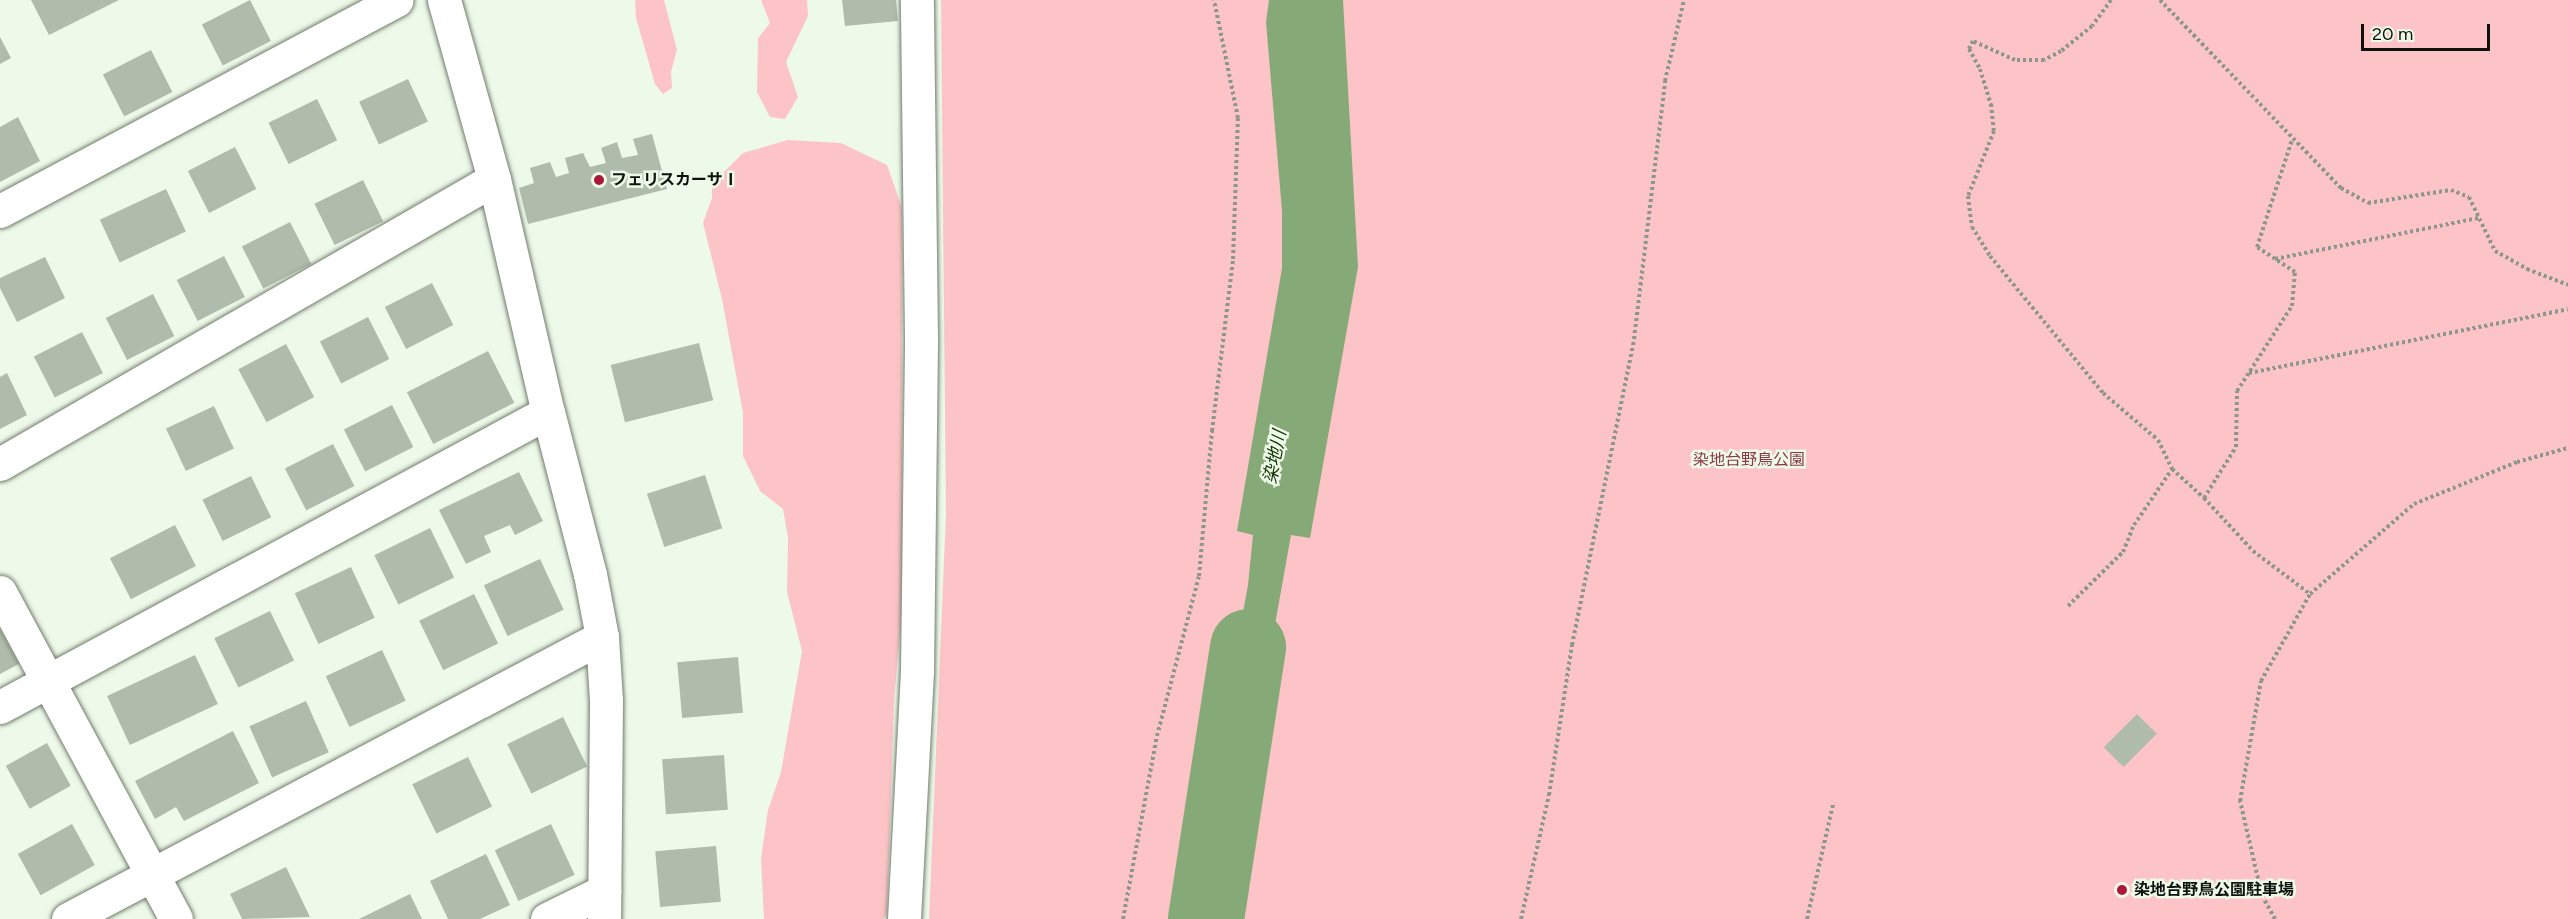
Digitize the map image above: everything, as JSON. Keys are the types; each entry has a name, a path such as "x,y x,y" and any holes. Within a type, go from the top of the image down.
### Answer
{"street":[{"path":"0,211 396,0"},
{"path":"444,0 494,179 548,412 590,574 602,637 606,701 604,905 547,919"},
{"path":"904,919 916,672 921,338 917,0"},
{"path":"0,464 494,179"},
{"path":"0,707 548,412"},
{"path":"0,592 176,919"},
{"path":"68,919 602,637"}],"path":[{"path":"1123,919 1157,736 1199,576 1212,431 1233,259 1238,118 1214,0"},
{"path":"1521,919 1550,795 1572,645 1634,339 1665,81 1684,0"},
{"path":"2111,0 2092,26 2061,51 2044,60 2015,60 1973,41 1969,48 1980,69 1991,104 1994,131 1968,196 1972,227 2023,298 2103,393 2158,440 2172,469 2204,498 2253,551 2310,594"},
{"path":"2160,0 2292,140 2341,188 2368,203 2451,190 2469,197 2495,251 2527,269 2568,285"},
{"path":"2204,498 2236,447 2237,391 2292,306 2295,272 2257,247 2292,140"},
{"path":"2275,259 2479,218"},
{"path":"2248,373 2568,309"},
{"path":"2275,919 2262,896 2240,801 2261,681 2310,594 2414,504 2517,462 2568,448"},
{"path":"2068,606 2123,552 2134,525 2172,469"},
{"path":"1808,919 1833,805"}],"green space":[{"path":"635,0 664,0 677,50 671,72 672,88 663,94 655,84 636,18"},
{"path":"761,0 807,0 808,16 786,62 798,97 785,119 770,117 757,92 758,38 770,23"},
{"name":"染地台野鳥公園","path":"941,0 2568,0 2568,919 929,919 946,513"},
{"path":"788,140 841,143 887,165 902,208 902,609 894,701 887,914 883,919 764,919 761,859 768,810 781,772 802,651 787,592 788,538 783,509 760,491 743,456 743,413 722,299 703,223 712,198 712,184 743,153"}],"water":[{"path":"1269,0 1343,0 1358,267 1310,538 1291,535 1252,753 1218,748 1248,585 1253,535 1237,531 1282,268 1282,211 1266,22"}],"building":[{"path":"31,0 119,0 49,35"},
{"path":"250,0 271,41 223,66 202,25"},
{"path":"842,0 896,0 898,21 845,26"},
{"path":"0,37 11,58 0,64"},
{"path":"151,50 172,92 124,116 103,75"},
{"path":"408,79 428,122 379,144 359,102"},
{"path":"317,99 337,140 289,164 268,123"},
{"path":"18,117 40,161 0,182 0,127"},
{"name":"フェリスカーサⅠ","path":"652,134 667,189 528,224 519,188 534,183 530,168 550,162 556,177 569,173 565,158 583,153 590,167 606,163 601,148 617,142 622,158 638,155 633,139"},
{"path":"235,147 256,189 209,213 188,171"},
{"path":"363,180 383,221 335,245 314,204"},
{"path":"166,189 186,232 120,262 100,220"},
{"path":"290,222 311,264 263,288 242,247"},
{"path":"224,256 245,297 198,321 177,280"},
{"path":"45,257 65,298 17,322 0,288 0,278"},
{"path":"432,283 453,325 406,349 385,307"},
{"path":"153,294 174,336 127,360 106,318"},
{"path":"368,317 389,359 341,383 320,342"},
{"path":"82,332 103,373 55,398 34,357"},
{"path":"699,343 713,400 625,422 611,365"},
{"path":"286,344 314,397 266,422 238,369"},
{"path":"488,351 514,403 433,444 407,392"},
{"path":"7,373 27,415 0,429 0,377"},
{"path":"392,405 413,447 365,471 344,430"},
{"path":"214,406 234,449 186,471 166,428"},
{"path":"333,444 354,486 306,510 285,469"},
{"path":"519,472 543,521 515,535 510,525 484,536 491,552 466,564 439,510"},
{"path":"705,475 722,528 664,547 647,494"},
{"path":"251,476 271,517 223,541 202,500"},
{"path":"175,525 196,566 131,599 110,558"},
{"path":"430,528 454,577 398,605 374,555"},
{"path":"540,559 564,610 507,636 484,585"},
{"path":"351,567 375,618 318,644 295,593"},
{"path":"474,594 498,643 443,670 419,621"},
{"path":"270,611 294,660 238,688 214,638"},
{"path":"0,629 19,664 0,674"},
{"path":"382,650 406,701 349,727 326,676"},
{"path":"195,655 218,704 130,745 107,696"},
{"path":"738,657 743,713 682,718 677,662"},
{"path":"306,701 329,752 272,777 249,726"},
{"path":"2137,714 2157,734 2124,767 2104,747"},
{"path":"563,717 587,766 531,794 507,744"},
{"path":"233,731 259,783 184,821 176,807 155,819 135,781"},
{"path":"47,743 71,786 30,809 6,766"},
{"path":"724,755 728,810 666,814 662,759"},
{"path":"468,757 492,806 436,834 412,784"},
{"path":"72,824 95,865 41,895 18,854"},
{"path":"551,824 575,875 518,901 495,850"},
{"path":"716,846 721,902 660,907 655,851"},
{"path":"486,854 510,905 480,919 448,919 430,881"},
{"path":"286,867 310,917 242,919 230,894"},
{"path":"410,894 422,919 359,919"}],"waterway":[{"name":"染地川","path":"1206,919 1248,647"}],"place":[{"name":"フェリスカーサⅠ","path":"599,180"},
{"name":"染地台野鳥公園駐車場","path":"2122,890"}]}
